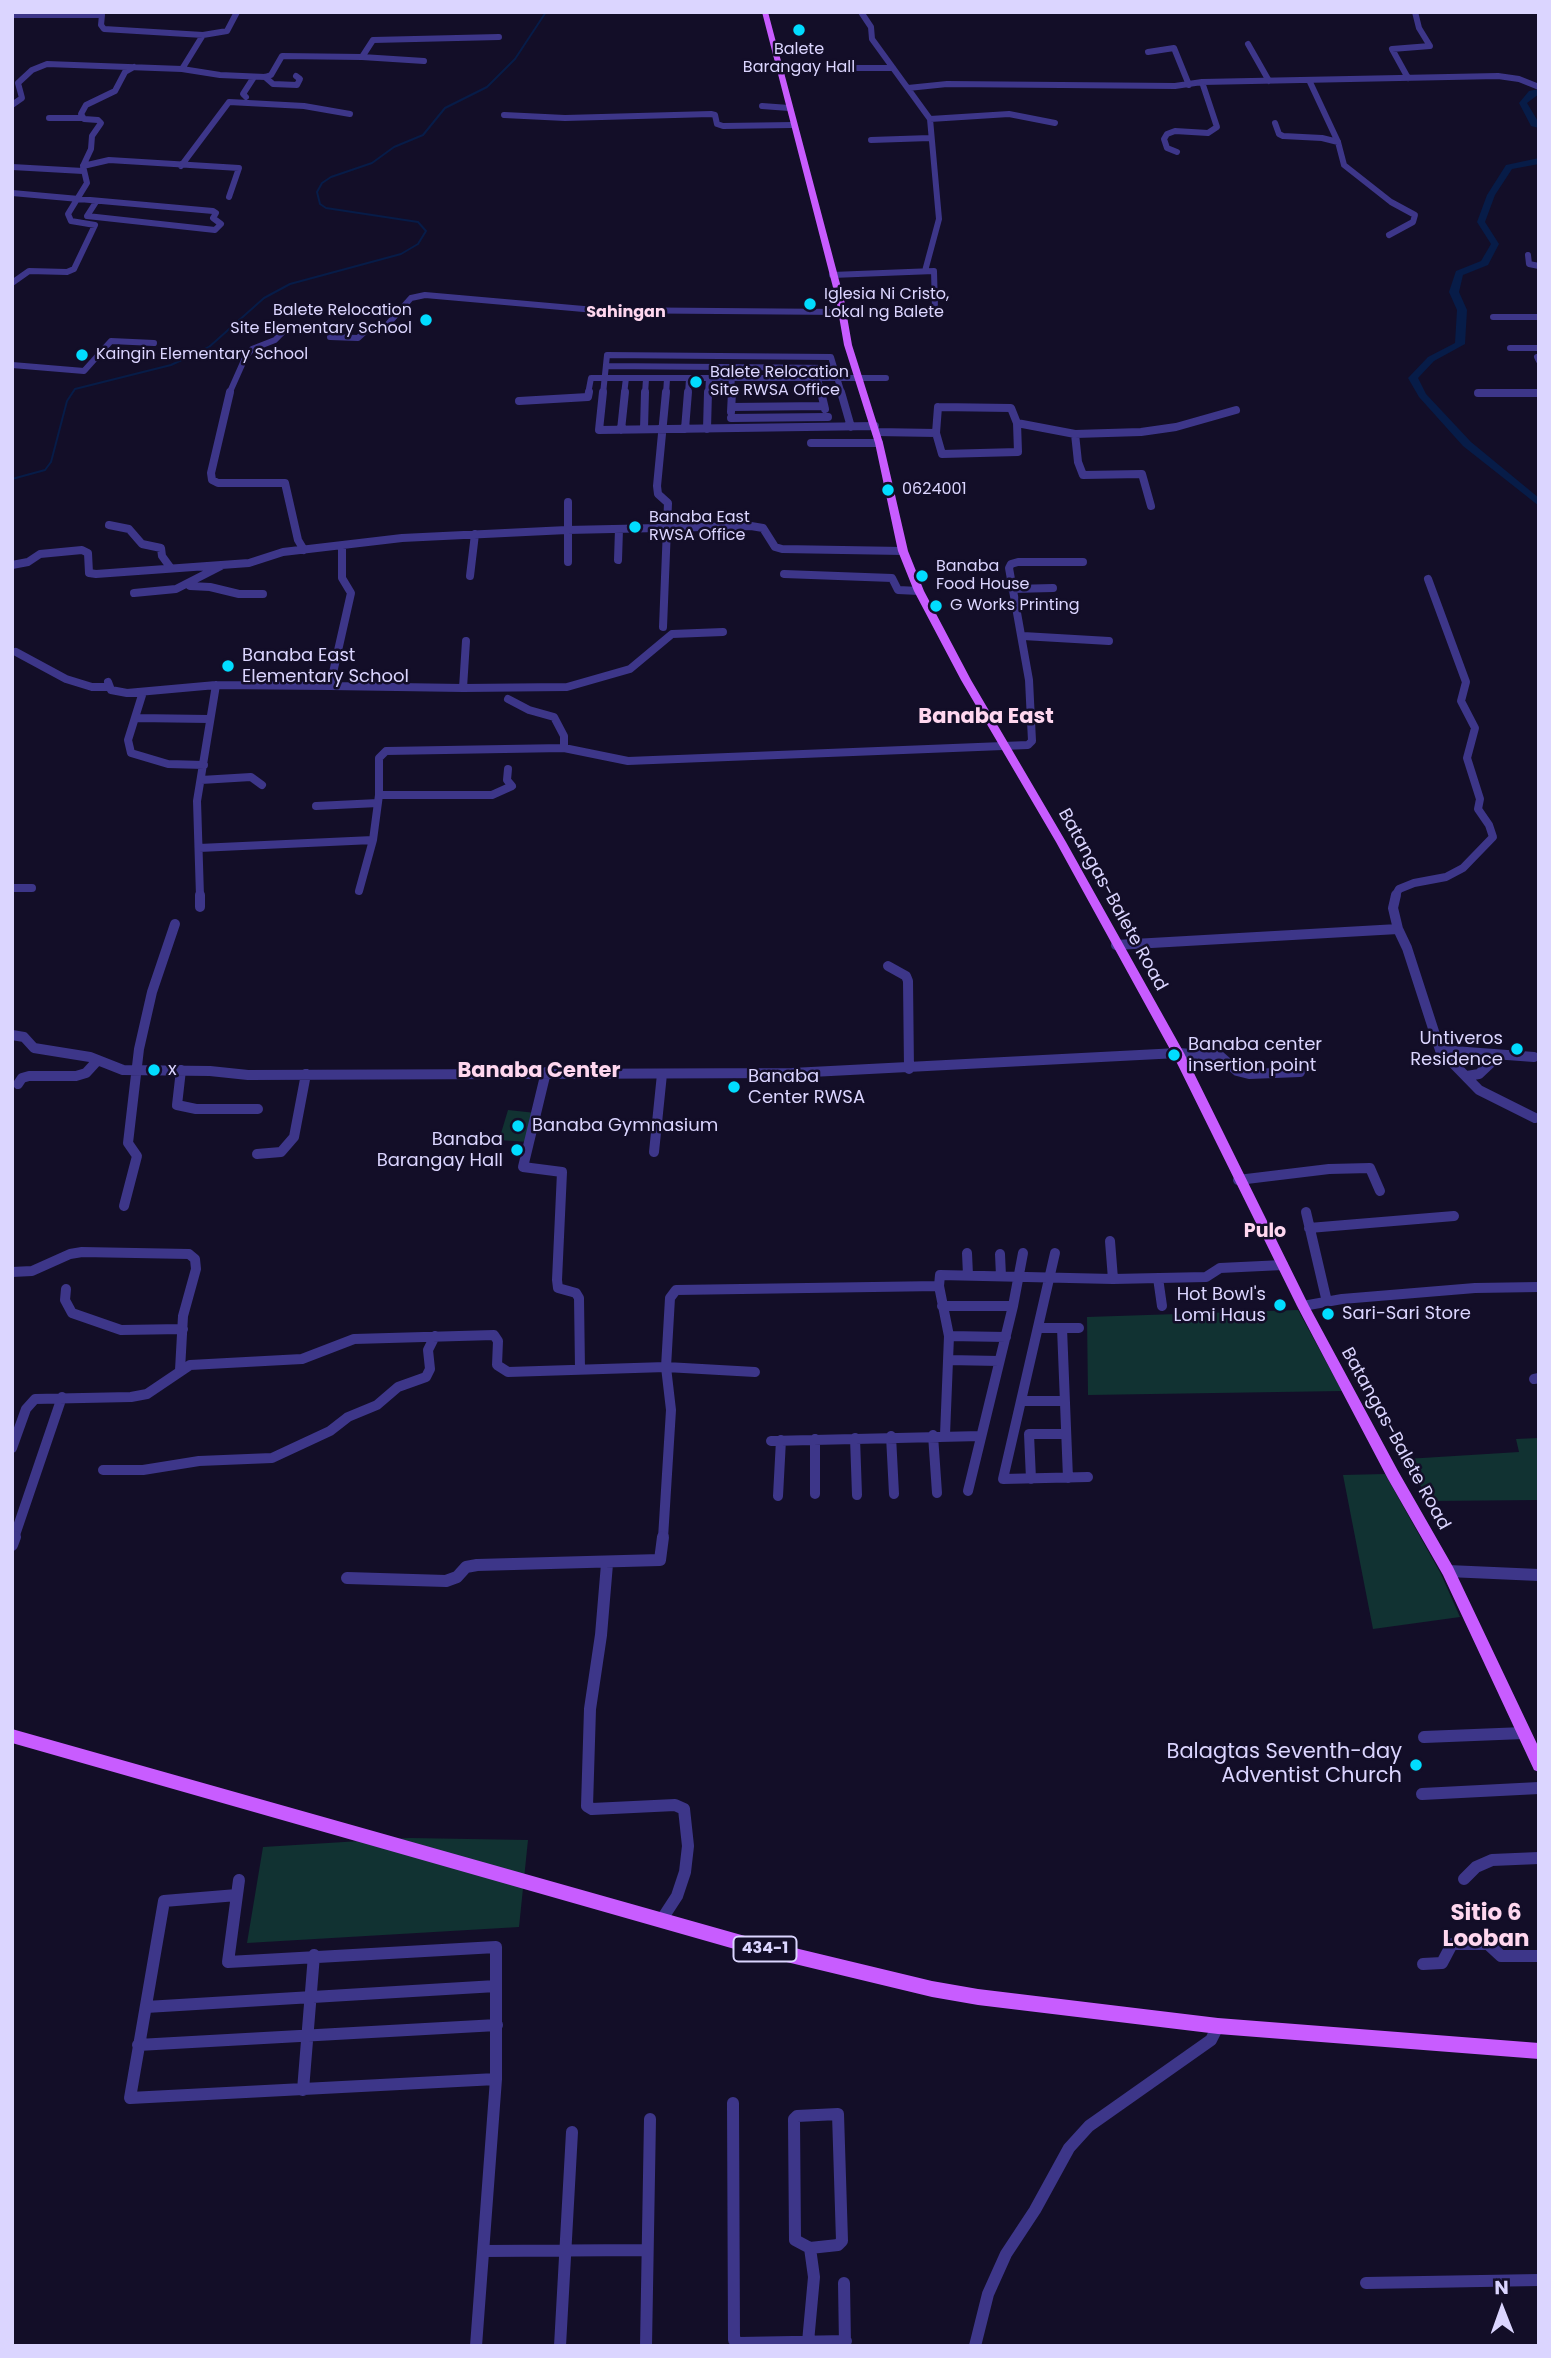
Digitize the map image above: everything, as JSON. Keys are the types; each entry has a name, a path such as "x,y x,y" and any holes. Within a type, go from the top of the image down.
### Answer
{"main road":[{"name":"Batangas-Balete Road","path":"765,12 842,312 848,345 877,434 903,551 919,591 1004,748 1061,842 1178,1053 1238,1180 1303,1306 1393,1475 1448,1571 1539,1765"},
{"name":"434-1","path":"12,1736 745,1944 932,1989 1218,2026 1539,2051"}],"street":[{"path":"12,15 102,15 101,25 104,29 203,35 227,31 237,12"},
{"path":"861,12 871,27 872,38 930,119 939,219 925,271"},
{"path":"1408,78 1392,49 1430,46 1419,28 1415,12"},
{"path":"182,69 203,35"},
{"path":"362,57 373,40 499,37"},
{"path":"1248,44 1269,81"},
{"path":"283,47 283,50 292,56"},
{"path":"1148,52 1174,48 1189,85"},
{"path":"12,105 22,98 22,90 15,83 47,64 182,69 265,77 273,73 279,58 292,56 424,61"},
{"path":"82,118 86,105 115,91 124,72 134,67"},
{"path":"857,68 893,68"},
{"path":"265,77 273,84 296,85 300,79 296,76"},
{"path":"908,88 947,83 1189,85 1202,82 1498,76 1539,87"},
{"path":"246,96 243,94 254,77"},
{"path":"1309,80 1338,142 1344,165 1391,202 1415,215 1413,222 1389,235"},
{"path":"1177,152 1167,148 1164,139 1167,134 1175,131 1208,133 1217,127 1202,82"},
{"path":"181,166 229,102 304,106 350,114"},
{"path":"762,106 789,108"},
{"path":"504,115 565,118 712,114 715,115 717,124 723,126 793,125"},
{"path":"930,119 1009,114 1055,123"},
{"path":"12,283 29,271 73,270 95,225 69,220 68,214 88,181 83,168 91,149 92,136 101,123 82,118 49,118"},
{"path":"1275,123 1279,134 1283,136 1296,139 1322,138 1338,142"},
{"path":"871,140 930,138"},
{"path":"12,167 83,168 109,160 239,168 229,197"},
{"path":"12,193 77,201 96,202 142,206 162,207 204,211 213,211 216,214 213,218 221,224 215,230 87,216 96,202"},
{"path":"110,219 121,204"},
{"path":"131,222 142,206"},
{"path":"152,224 162,207"},
{"path":"173,226 184,209"},
{"path":"192,228 204,211"},
{"path":"1528,255 1528,264 1539,266"},
{"path":"832,275 934,271 934,309"},
{"path":"330,337 358,338 370,327 388,324 411,298 425,295 595,310 842,312"},
{"path":"1493,317 1539,317"},
{"path":"285,330 275,340 252,349 245,358 229,394 211,473 212,480 218,483 285,483 298,540 304,550"},
{"path":"12,365 84,371 111,341 154,343"},
{"path":"1510,348 1539,348"},
{"path":"851,427 831,357 607,355 599,430 851,427 877,434"},
{"path":"730,428 733,357"},
{"path":"606,366 834,368"},
{"path":"519,401 589,397 592,378 886,378"},
{"path":"621,430 626,378"},
{"path":"644,429 646,379"},
{"path":"663,627 668,503 658,494 657,486 667,379"},
{"path":"685,429 689,379"},
{"path":"707,429 709,379"},
{"path":"818,379 831,428"},
{"path":"1478,393 1539,393"},
{"path":"732,407 824,405"},
{"path":"938,407 1011,408 1017,423 1018,452 942,454 936,433 938,407"},
{"path":"1017,423 1075,434 1141,432 1176,427 1236,410"},
{"path":"731,418 828,417"},
{"path":"811,443 877,434 936,433"},
{"path":"1075,434 1078,461 1083,475 1142,474 1151,506"},
{"path":"568,502 568,562"},
{"path":"109,525 129,528 142,544 162,548 162,556 170,567"},
{"path":"12,565 28,562 40,554 82,550 88,553 89,572 92,574 255,562 283,552 394,539 567,530 760,526 775,547 782,549 903,551"},
{"path":"618,560 620,529"},
{"path":"471,576 475,534"},
{"path":"330,686 351,595 342,578 342,547"},
{"path":"359,891 373,840 379,799 379,758 386,751 564,748 628,761 1028,745 1032,741 1029,680 1009,568 1011,564 1083,562"},
{"path":"186,586 225,564"},
{"path":"784,574 892,578 898,590 919,591"},
{"path":"1428,579 1466,682 1461,701 1475,728 1467,758 1480,799 1478,809 1489,825 1493,837 1463,868 1446,877 1413,883 1399,890 1393,900 1398,929 1407,948 1440,1050 1479,1090 1535,1118"},
{"path":"134,593 186,586 210,587 239,594 263,594"},
{"path":"1012,589 1053,588"},
{"path":"16,652 66,679 92,687 108,684 120,693 216,685 567,687 630,669 672,634 723,632"},
{"path":"1023,636 1109,641"},
{"path":"463,688 466,641"},
{"path":"200,907 197,808 216,685"},
{"path":"143,692 127,745 131,753 168,764 204,765"},
{"path":"508,699 529,710 554,717 560,723 564,748"},
{"path":"136,718 209,719"},
{"path":"316,806 379,799 492,795 512,786 507,780 508,769"},
{"path":"201,780 251,778 262,785"},
{"path":"199,848 373,840"},
{"path":"12,888 32,888"},
{"path":"124,1206 137,1156 128,1143 139,1049 149,1004 175,924"},
{"path":"1116,945 1398,929"},
{"path":"888,966 906,976 908,981 909,1069"},
{"path":"12,1035 24,1037 34,1048 77,1054 123,1070 181,1070 248,1075 546,1072 662,1074 909,1069 1178,1053 1220,1056 1237,1071 1249,1074 1300,1072"},
{"path":"1440,1050 1534,1057"},
{"path":"1467,1076 1479,1074 1498,1056"},
{"path":"18,1084 22,1078 29,1076 76,1076 86,1073 97,1061"},
{"path":"181,1070 177,1105 196,1109 258,1109"},
{"path":"546,1072 523,1167 562,1172 557,1280 558,1288 576,1293 579,1298 580,1369"},
{"path":"257,1154 281,1152 294,1137 306,1074"},
{"path":"654,1152 662,1074"},
{"path":"1238,1180 1329,1169 1370,1168 1380,1191"},
{"path":"1306,1212 1327,1302"},
{"path":"1310,1228 1454,1216"},
{"path":"1110,1241 1113,1279"},
{"path":"12,1272 32,1271 70,1254 82,1252 189,1254 195,1259 196,1269 183,1329 180,1370"},
{"path":"967,1253 968,1275"},
{"path":"968,1491 1006,1337 1023,1253"},
{"path":"1055,1253 1003,1479 1088,1477"},
{"path":"1000,1254 1000,1276"},
{"path":"937,1493 939,1435 949,1336 939,1286 940,1275 1206,1278 1220,1268 1283,1265"},
{"path":"1158,1278 1162,1306"},
{"path":"348,1578 446,1581 457,1577 466,1567 477,1564 654,1562 662,1556 671,1410 666,1367 670,1298 676,1290 939,1286"},
{"path":"1303,1306 1475,1288 1539,1287"},
{"path":"66,1289 65,1300 72,1313 121,1330 183,1329"},
{"path":"942,1306 1013,1306"},
{"path":"1038,1328 1079,1328"},
{"path":"1062,1328 1068,1478"},
{"path":"12,1448 29,1404 35,1399 131,1397 147,1394 180,1370 200,1364 302,1359 346,1340 494,1335 498,1341 497,1365 508,1373 666,1367 755,1372"},
{"path":"103,1470 143,1470 200,1461 272,1458 330,1431 348,1417 377,1405 398,1387 426,1377 430,1369 428,1350 435,1336"},
{"path":"949,1336 1006,1337"},
{"path":"948,1360 999,1361"},
{"path":"12,1545 62,1397"},
{"path":"1021,1401 1065,1401"},
{"path":"1031,1479 1029,1434 1066,1434"},
{"path":"778,1496 776,1441 891,1436 981,1436"},
{"path":"891,1436 894,1494"},
{"path":"855,1438 857,1495"},
{"path":"814,1439 815,1494"},
{"path":"607,1564 601,1636 590,1709 587,1806 596,1809 675,1805 684,1808 688,1846 685,1872 677,1896 662,1919"},
{"path":"1448,1571 1539,1575"},
{"path":"1424,1737 1524,1733"},
{"path":"1422,1794 1539,1788"},
{"path":"1464,1879 1476,1867 1492,1860 1539,1858"},
{"path":"239,1880 228,1962 314,1955 496,1947 496,2079 476,2346"},
{"path":"237,1895 164,1901 130,2098 496,2079"},
{"path":"1423,1964 1442,1963 1452,1944 1488,1944 1500,1956 1539,1956"},
{"path":"303,2090 314,1955"},
{"path":"146,2007 496,1986"},
{"path":"138,2045 308,2038 497,2025"},
{"path":"975,2346 988,2294 1006,2254 1035,2210 1069,2148 1089,2126 1211,2040 1218,2026"},
{"path":"733,2104 734,2340 739,2343 846,2343 844,2283"},
{"path":"838,2114 842,2241 838,2245 810,2248 795,2240 794,2119 797,2116 838,2114"},
{"path":"646,2346 650,2119"},
{"path":"559,2346 572,2132"},
{"path":"808,2342 814,2277 810,2248"},
{"path":"483,2251 647,2250"},
{"path":"1366,2283 1539,2280"}],"green space":[{"name":"Banaba Gymnasium","path":"508,1110 536,1113 528,1142 499,1140"},
{"path":"1298,1310 1342,1391 1088,1395 1087,1317"},
{"path":"1539,1438 1539,1500 1429,1501 1406,1459 1519,1452 1516,1439"},
{"path":"1385,1474 1441,1574 1460,1617 1373,1629 1343,1475"},
{"path":"409,1838 528,1840 519,1927 247,1943 263,1847"}],"waterway":[{"path":"12,479 45,470 51,462 67,401 75,389 171,365 209,347 264,298 290,284 401,254 418,244 426,231 418,222 326,208 320,204 317,192 322,183 331,177 372,163 394,147 423,135 445,108 487,87 515,59 546,12"},
{"path":"1539,91 1532,93 1523,103 1534,124 1539,126"},
{"path":"1539,161 1509,167 1491,195 1481,222 1495,244 1485,263 1459,273 1454,292 1462,310 1460,344 1431,359 1413,378 1422,395 1467,444 1539,503"}],"place":[{"name":"Balete Barangay Hall","path":"799,30"},
{"name":"Iglesia Ni Cristo, Lokal ng Balete","path":"810,304"},
{"name":"Balete Relocation Site Elementary School","path":"426,320"},
{"name":"Kaingin Elementary School","path":"82,355"},
{"name":"Balete Relocation Site RWSA Office","path":"696,382"},
{"name":"0624001","path":"888,490"},
{"name":"Banaba East RWSA Office","path":"635,527"},
{"name":"Banaba Food House","path":"922,576"},
{"name":"G Works Printing","path":"936,606"},
{"name":"Banaba East Elementary School","path":"228,666"},
{"name":"Untiveros Residence","path":"1517,1049"},
{"name":"Banaba center insertion point","path":"1174,1055"},
{"name":"x","path":"154,1070"},
{"name":"Banaba Center RWSA","path":"734,1087"},
{"name":"Banaba Gymnasium","path":"518,1126"},
{"name":"Banaba Barangay Hall","path":"517,1150"},
{"name":"Hot Bowl's Lomi Haus","path":"1280,1305"},
{"name":"Sari-Sari Store","path":"1328,1314"},
{"name":"Balagtas Seventh-day Adventist Church","path":"1416,1765"}],"district":[{"name":"Sahingan","path":"626,313"},
{"name":"Banaba East","path":"986,718"},
{"name":"Banaba Center","path":"539,1072"},
{"name":"Pulo","path":"1265,1232"},
{"name":"Sitio 6 Looban","path":"1486,1927"}]}
